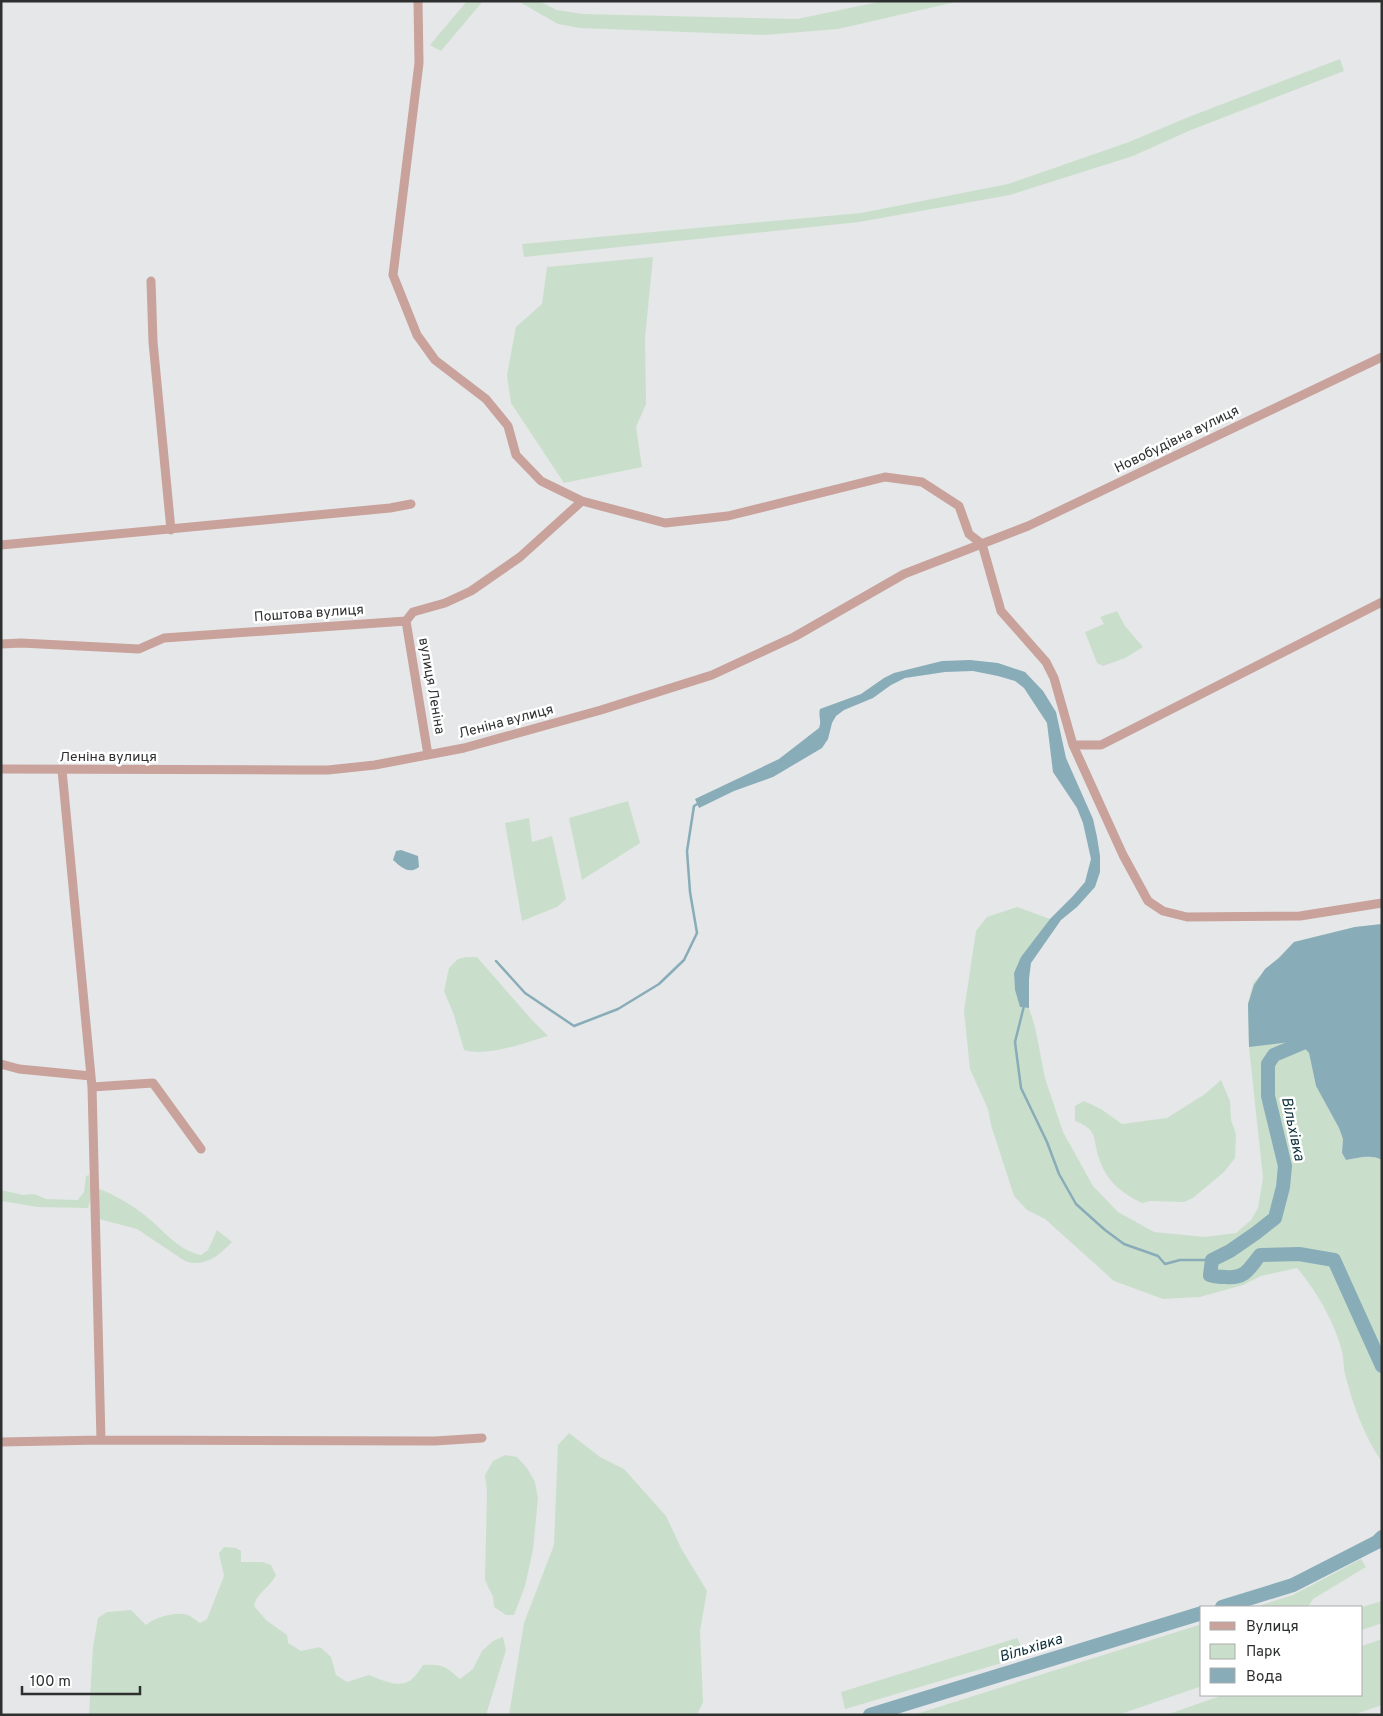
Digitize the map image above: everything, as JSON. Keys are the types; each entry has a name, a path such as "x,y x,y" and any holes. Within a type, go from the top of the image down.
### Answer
{"street":[{"path":"418,1 419,63 393,275 417,335 435,360 486,399 508,426 516,455 541,481 582,501 665,523 728,516 885,478 922,482 959,506 969,534 982,544 1001,611 1046,662 1054,678 1073,745 1122,855 1148,901 1163,911 1187,917 1300,916 1382,903"},
{"path":"151,281 153,342 171,530"},
{"name":"Новобудівна вулиця","path":"982,544 1028,526 1382,357"},
{"name":"Поштова вулиця","path":"1,644 21,643 139,650 164,638 406,621 414,612 445,603 471,591 520,557 582,501"},
{"path":"1,545 171,530 390,508 411,504"},
{"name":"Леніна вулиця","path":"1,769 328,770 375,765 464,748 601,710 712,675 794,637 904,574 982,544"},
{"path":"1073,745 1101,745 1382,602"},
{"name":"вулиця Леніна","path":"406,621 428,755"},
{"path":"62,770 92,1086 100,1440"},
{"path":"1,1064 19,1069 91,1076"},
{"path":"92,1086 153,1083 201,1149"},
{"path":"1,1442 100,1440 435,1441 482,1438"}],"green space":[{"path":"467,1 483,1 441,51 430,45"},
{"path":"518,1 539,1 557,10 583,14 797,19 883,1 960,1 838,29 764,35 580,28 558,24"},
{"path":"1340,59 1344,71 1191,130 1133,156 1010,195 859,222 524,257 522,244 861,213 1008,184 1129,142"},
{"path":"653,257 645,338 646,404 636,427 642,467 564,483 511,403 507,375 516,327 542,304 547,267"},
{"path":"1117,611 1125,626 1143,647 1125,658 1103,666 1097,663 1085,632 1104,624 1100,617"},
{"path":"628,801 640,843 582,880 569,818"},
{"path":"529,818 532,842 552,836 566,899 557,907 522,921 505,823"},
{"path":"1017,907 1050,919 1014,972 1015,989 1020,1007 1029,1008 1035,1027 1045,1078 1063,1132 1093,1186 1118,1212 1154,1232 1205,1237 1236,1233 1251,1220 1258,1208 1263,1178 1249,1047 1248,1004 1253,983 1294,942 1355,927 1382,924 1298,1041 1309,1053 1316,1086 1339,1128 1343,1139 1342,1153 1346,1160 1369,1157 1382,1160 1382,1462 1364,1431 1355,1409 1345,1374 1342,1351 1334,1327 1317,1295 1297,1268 1261,1276 1243,1285 1200,1297 1163,1299 1114,1281 1045,1219 1027,1210 1014,1196 991,1125 988,1109 970,1069 964,1011 976,931 987,917"},
{"path":"477,957 548,1036 484,1052 464,1050 454,1015 444,991 449,968 458,959"},
{"path":"1221,1080 1230,1101 1231,1120 1236,1134 1235,1158 1224,1172 1193,1198 1184,1202 1151,1201 1142,1203 1122,1191 1103,1169 1092,1132 1083,1124 1075,1121 1075,1106 1084,1101 1101,1109 1122,1124 1167,1118 1205,1094"},
{"path":"89,1175 91,1198 88,1208 38,1207 1,1201 1,1190 23,1195 34,1194 46,1199 78,1200 84,1192 86,1176"},
{"path":"99,1189 118,1197 137,1209 178,1245 193,1253 201,1255 208,1250 217,1230 232,1242 222,1252 205,1262 192,1263 185,1261 137,1229 99,1219"},
{"path":"569,1433 600,1457 624,1469 666,1516 682,1550 707,1591 700,1631 703,1702 697,1715 509,1715 524,1623 554,1545 558,1445"},
{"path":"505,1455 517,1457 527,1468 535,1482 538,1498 533,1550 525,1586 514,1615 506,1615 494,1607 493,1597 485,1580 487,1492 485,1475 493,1461"},
{"path":"224,1547 236,1548 241,1551 241,1562 262,1562 271,1565 276,1575 258,1597 254,1606 266,1620 287,1635 288,1643 301,1651 320,1647 331,1657 336,1675 347,1682 369,1675 391,1683 408,1682 423,1665 443,1667 460,1679 473,1669 482,1651 493,1641 503,1637 506,1650 486,1715 89,1715 93,1647 98,1618 107,1612 131,1610 146,1625 161,1617 174,1614 185,1614 200,1623 207,1619 224,1576 219,1553"},
{"path":"1361,1559 1366,1567 1313,1599 1309,1606 1258,1606 1293,1595"},
{"path":"1382,1601 1382,1623 1363,1630 1363,1607"},
{"path":"1200,1625 1200,1687 1118,1715 913,1715"},
{"path":"1017,1638 1024,1651 1015,1659 845,1709 841,1692"},
{"path":"1382,1639 1382,1705 1353,1715 1166,1715 1220,1696 1363,1696 1363,1646"}],"water":[{"path":"970,660 998,663 1025,672 1043,691 1056,712 1066,758 1093,819 1097,837 1100,872 1095,887 1077,907 1061,920 1031,963 1029,1008 1020,1007 1015,990 1014,973 1021,957 1050,919 1085,882 1091,859 1083,823 1077,808 1053,772 1047,723 1024,688 1015,681 973,671 945,672 905,678 873,698 844,710 836,716 828,739 822,748 773,777 734,791 699,808 695,799 779,759 819,728 820,709 861,694 894,673 942,661"},
{"path":"401,850 418,856 419,867 408,870 393,860 396,851"},
{"path":"1382,924 1382,1160 1369,1157 1346,1160 1342,1153 1343,1139 1339,1128 1316,1086 1309,1053 1298,1041 1249,1047 1248,1004 1254,985 1265,969 1294,942 1355,927"}],"waterway":[{"path":"496,961 525,993 574,1026 618,1009 659,984 684,960 697,933 690,892 687,851 694,806 699,803"},
{"path":"1024,1006 1015,1042 1021,1088 1047,1142 1059,1174 1076,1204 1124,1244 1158,1256 1165,1264 1180,1260 1212,1260"},
{"name":"Вільхівка","path":"1318,1041 1312,1039 1274,1055 1268,1064 1268,1096 1285,1166 1283,1187 1275,1218 1230,1251 1212,1260 1210,1275 1218,1277 1242,1275 1260,1255 1299,1254 1334,1260 1382,1366"},
{"name":"Вільхівка","path":"1225,1606 1293,1585 1377,1542 1382,1537"},
{"name":"Вільхівка","path":"870,1715 1200,1614"}]}
